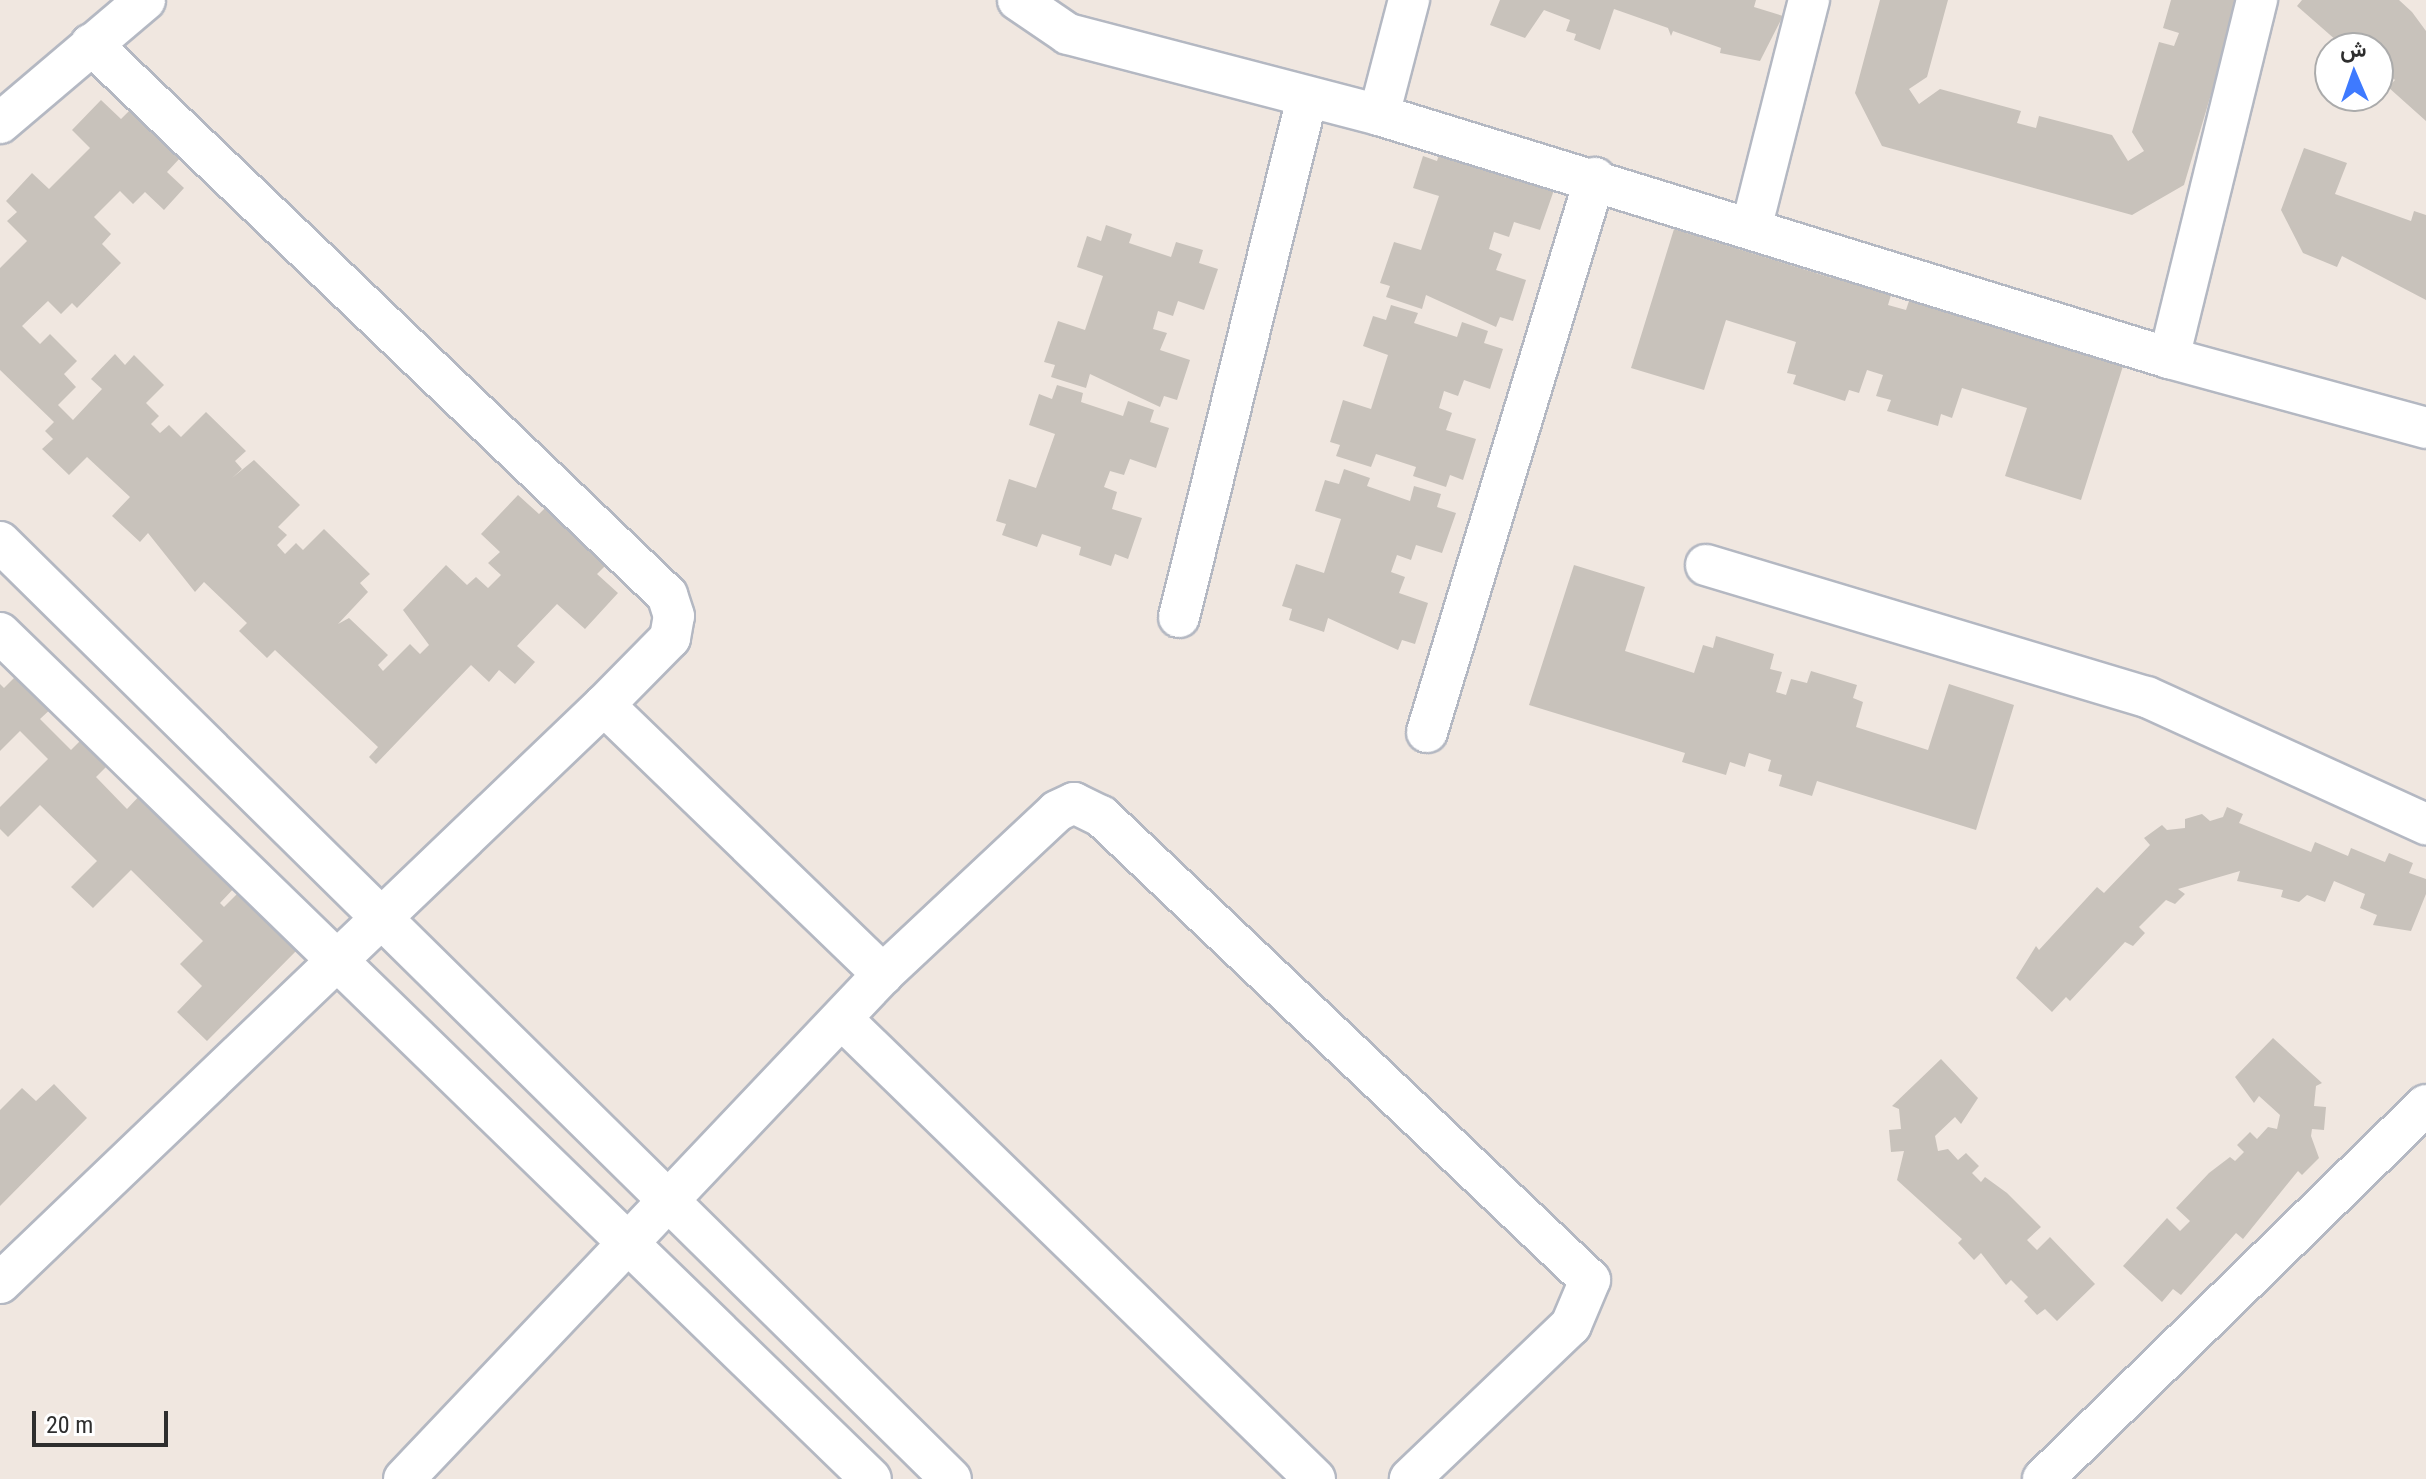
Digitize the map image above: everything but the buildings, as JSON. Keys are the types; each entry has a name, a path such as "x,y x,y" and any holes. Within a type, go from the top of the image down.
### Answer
{"street":[{"path":"0,123 145,0"},
{"path":"1018,0 1068,34 1379,115 1752,225 2169,358 2426,428"},
{"path":"1379,115 1409,0"},
{"path":"1752,225 1809,0"},
{"path":"2169,358 2257,0"},
{"path":"0,1283 604,705 670,638 674,616 667,595 91,44"},
{"path":"1179,617 1307,98"},
{"path":"1427,732 1595,178"},
{"path":"0,542 951,1479"},
{"path":"1706,565 2098,687 2147,697 2426,824"},
{"path":"0,633 871,1479"},
{"path":"604,705 883,974"},
{"path":"420,1474 626,1241 844,1021 883,974 1057,811 1084,804 1582,1267 1590,1280 1586,1299 1571,1325 1410,1479"},
{"path":"844,1021 1315,1479"},
{"path":"2043,1479 2426,1105"}]}
